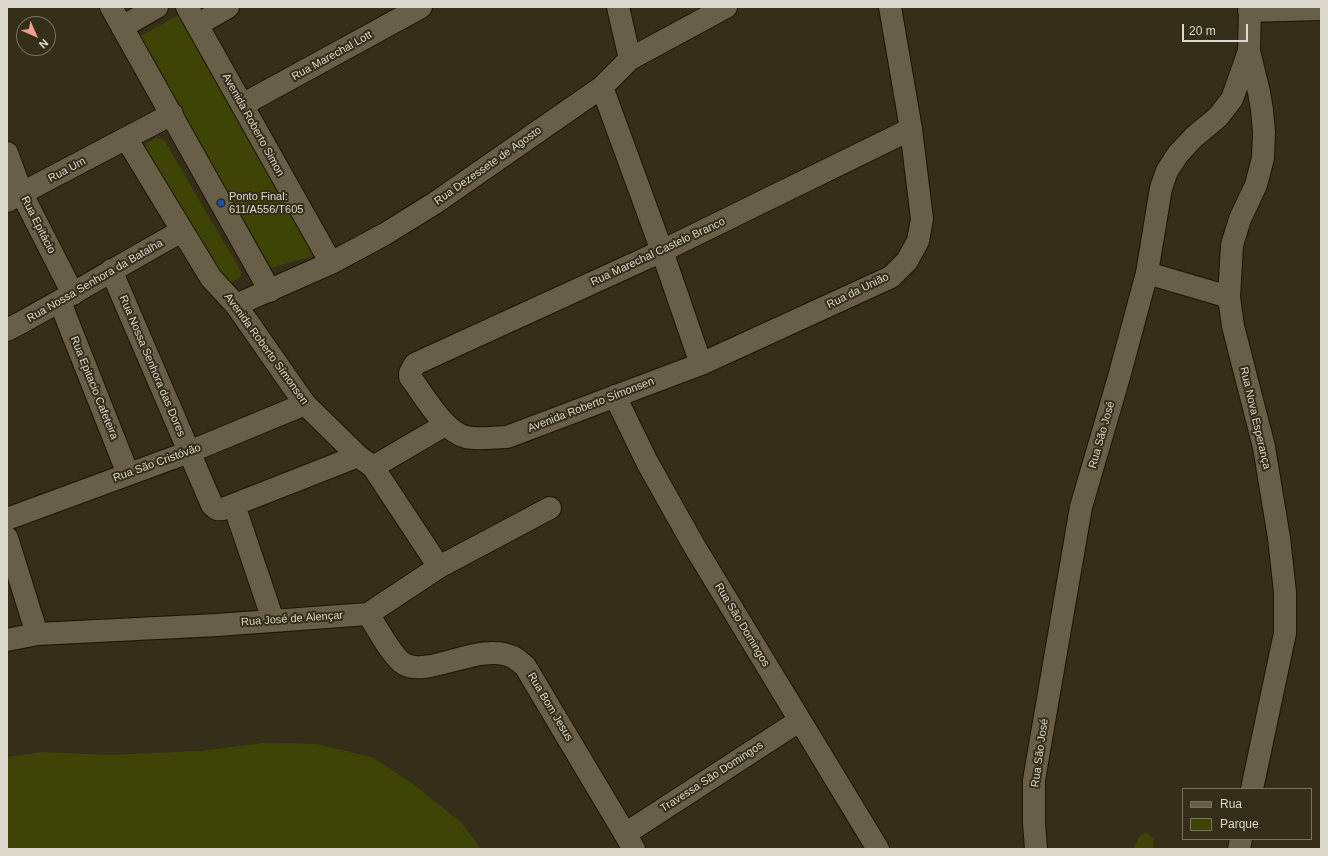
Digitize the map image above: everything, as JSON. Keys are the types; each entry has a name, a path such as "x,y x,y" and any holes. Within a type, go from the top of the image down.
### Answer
{"street":[{"path":"111,7 270,291"},
{"path":"122,27 157,7"},
{"path":"192,16 228,7"},
{"name":"Rua Marechal Lott","path":"242,105 421,7"},
{"path":"618,7 630,59"},
{"name":"Rua Dezessete de Agosto","path":"236,305 331,263 385,234 435,203 602,87 630,59 726,7"},
{"name":"Rua da União","path":"701,364 891,277 907,261 918,241 922,219 911,128 890,7"},
{"path":"1249,51 1250,9 1321,9"},
{"name":"Avenida Roberto Simon","path":"192,16 331,263"},
{"name":"Rua São José","path":"1036,849 1034,823 1034,780 1081,507 1119,377 1146,273 1161,188 1167,171 1178,154 1194,137 1218,117 1232,99 1249,51"},
{"name":"Rua Nova Esperança","path":"1249,51 1262,110 1264,132 1263,158 1256,185 1240,219 1232,245 1229,298 1233,326 1264,447 1279,538 1285,592 1285,633 1252,788"},
{"path":"602,87 662,251 701,364"},
{"path":"126,138 172,114"},
{"name":"Rua Marechal Castelo Branco","path":"410,377 410,372 415,364 662,251 911,128"},
{"name":"Rua Um","path":"14,198 126,138"},
{"name":"Avenida Roberto Símonsen","path":"126,138 211,278 236,305 305,404 366,461 439,567"},
{"name":"Rua Epitácio","path":"7,153 14,198 67,298"},
{"name":"Rua Nossa Senhora da Batalha","path":"7,330 67,298 111,270 182,231"},
{"name":"Rua Nossa Senhora das Dores","path":"111,270 212,505 218,510 366,461 445,424"},
{"path":"1146,273 1229,298"},
{"name":"Rua Epitacio Cafeteira","path":"67,298 128,474"},
{"name":"Avenida Roberto Símonsen","path":"410,377 445,424 454,432 466,437 507,437 701,364"},
{"name":"Rua São Domingos","path":"616,396 647,462 694,544 799,721 878,849"},
{"name":"Rua São Cristóvão","path":"7,519 189,452 305,404"},
{"path":"234,505 273,620"},
{"name":"Rua José de Alençar","path":"7,640 37,634 217,625 368,614 439,567 550,508"},
{"path":"7,538 37,634"},
{"name":"Rua Bom Jesus","path":"368,614 399,660 412,667 426,667 486,652 500,653 513,657 525,666 630,841"},
{"name":"Travessa São Domingos","path":"630,841 799,721"}],"green space":[{"path":"179,15 313,256 271,268 140,36"},
{"path":"156,138 164,140 242,273 239,278 227,284 144,151 146,143"},
{"path":"264,743 317,744 374,758 413,784 461,822 481,849 7,849 7,757 43,752 111,755 199,751"},
{"path":"1146,832 1153,838 1154,849 1133,849 1139,837"}],"place":[{"name":"Ponto Final: 611/A556/T605","path":"221,203"}]}
